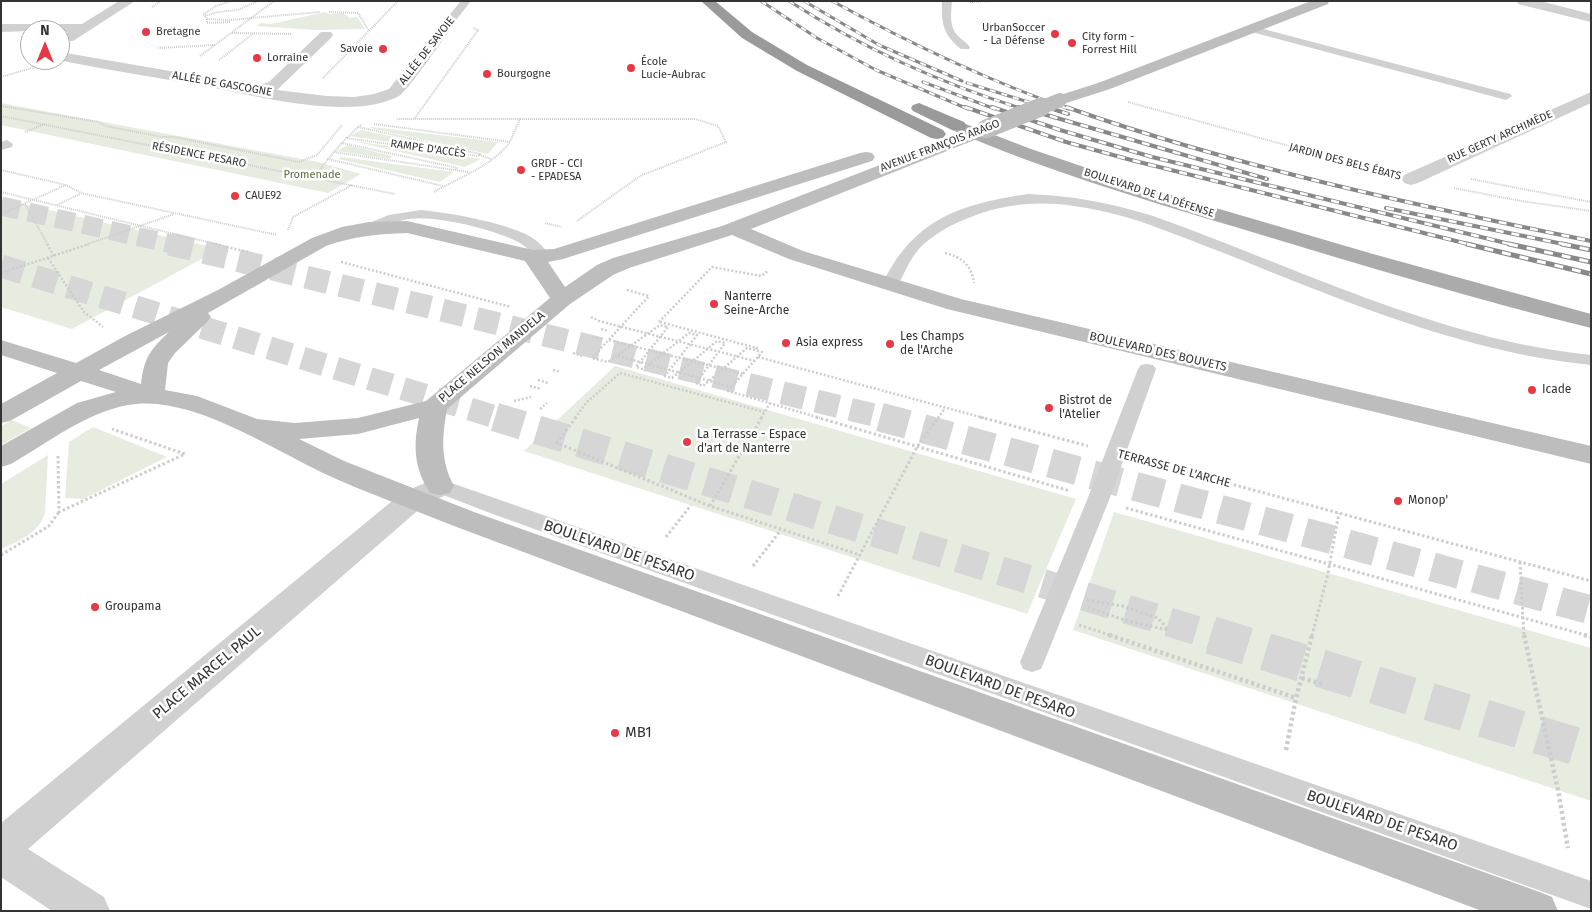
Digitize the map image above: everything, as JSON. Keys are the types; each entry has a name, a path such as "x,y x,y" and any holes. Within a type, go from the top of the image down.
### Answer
{"highway":[{"path":"707,1 747,35 786,59 840,89 937,134"},
{"name":"BOULEVARD DE LA DÉFENSE","path":"902,100 972,128"}],"main road":[{"path":"1128,62 1288,1"},
{"name":"AVENUE FRANÇOIS ARAGO","path":"538,256 556,255 576,250 937,134 972,128 1104,86 1323,1"},
{"name":"AVENUE FRANÇOIS ARAGO","path":"562,299 604,270 732,228 1111,68"},
{"name":"BOULEVARD DE LA DÉFENSE","path":"972,128 1105,180 1197,209 1420,275 1591,321"},
{"path":"1,415 135,340 226,295 318,242 342,233 369,228 407,227 538,256 562,299"},
{"name":"BOULEVARD DES BOUVETS","path":"732,228 796,255 890,286 955,304 1591,455"},
{"path":"152,396 156,363 166,348 226,295"},
{"name":"PLACE NELSON MANDELA","path":"152,396 188,401 253,427 295,431 358,426 435,406 562,299"},
{"path":"1,348 152,396"},
{"path":"1,458 86,409 119,399 152,396"},
{"path":"435,406 428,438 428,457 431,470 440,486"},
{"name":"BOULEVARD DE PESARO","path":"253,427 334,467 464,519 1537,911"}],"street":[{"path":"70,36 129,1"},
{"path":"1523,1 1591,18"},
{"name":"ALLÉE DE SAVOIE","path":"386,97 395,92 445,27"},
{"path":"1,28 83,28"},
{"path":"260,91 275,85 326,34"},
{"name":"ALLÉE DE GASCOGNE","path":"70,58 302,99 368,100 386,97"},
{"name":"RUE GERTY ARCHIMÈDE","path":"1411,179 1427,170 1591,97"},
{"path":"413,499 440,486"},
{"name":"PLACE MARCEL PAUL","path":"1,848 413,499"},
{"path":"1,854 89,911"}],"lane":[{"name":"ALLÉE DE SAVOIE","path":"445,27 466,1"},
{"path":"946,1 946,24 951,37 965,47"},
{"path":"1252,29 1506,96"},
{"path":"890,286 910,249 922,237 968,210 1006,200 1042,199 1073,202 1123,211 1175,228 1432,326 1518,348 1591,360"},
{"path":"1032,662 1098,500 1147,369"},
{"name":"BOULEVARD DE PESARO","path":"440,486 490,506 1591,895"}],"path":[{"path":"231,1 207,11 204,14 207,23 214,24 240,19 319,12 352,12 360,14 370,31"},
{"path":"206,17 218,12 238,10 258,1"},
{"path":"175,76 274,1"},
{"path":"302,99 398,1"},
{"path":"977,2 995,1"},
{"path":"232,33 326,34"},
{"path":"193,79 254,33"},
{"path":"1,77 26,70"},
{"path":"415,118 430,96"},
{"name":"JARDIN DES BELS ÉBATS","path":"1128,102 1411,179 1521,201 1591,211"},
{"path":"1,106 99,122 106,126 162,137 174,137 300,162 316,155 346,120"},
{"name":"RÉSIDENCE PESARO","path":"1,116 404,196"},
{"path":"395,119 696,119 718,126 726,142 640,176 574,223"},
{"path":"429,195 506,149 520,119"},
{"path":"312,178 346,138 364,123"},
{"path":"20,134 46,124"},
{"name":"RAMPE D'ACCÈS","path":"374,124 510,142"},
{"name":"RAMPE D'ACCÈS","path":"358,127 479,155"},
{"name":"RAMPE D'ACCÈS","path":"346,138 479,155"},
{"name":"RAMPE D'ACCÈS","path":"334,152 455,170 458,168 342,143"},
{"path":"479,155 491,159"},
{"path":"328,159 443,186"},
{"path":"1,170 66,185 81,193 280,236"},
{"path":"455,170 469,172"},
{"path":"1427,170 1591,202"},
{"path":"1,214 66,185"},
{"path":"285,238 293,217 352,185"},
{"path":"1,192 245,251"},
{"path":"55,206 81,193"},
{"path":"25,204 54,256"},
{"path":"1,273 140,227 174,213"},
{"path":"562,231 566,228"},
{"path":"948,253 960,258 969,265 974,279"},
{"path":"48,258 84,312 110,332"},
{"path":"335,261 517,308"},
{"path":"754,350 757,348 660,322 712,267 761,276 773,268"},
{"path":"624,289 649,296 592,358 608,362 660,325 668,327 636,367 643,369 689,333 697,335 665,376 672,378 717,341 725,343 696,384 703,386 747,348 762,352 728,391 1098,500 1591,637"},
{"name":"TERRASSE DE L'ARCHE","path":"591,317 718,352 756,359 945,408 1591,580"},
{"path":"601,329 608,331"},
{"path":"592,337 601,339"},
{"path":"609,340 743,374"},
{"path":"573,353 582,356"},
{"path":"617,356 732,387"},
{"path":"553,370 560,372"},
{"path":"764,412 620,373 587,402 557,443 710,506 860,555"},
{"path":"538,380 548,384"},
{"path":"530,386 541,389"},
{"path":"514,401 531,397"},
{"path":"540,409 548,403"},
{"path":"710,506 770,403"},
{"path":"838,596 917,446 945,408"},
{"path":"1,555 49,526 59,512 185,454 102,426"},
{"path":"58,452 59,512"},
{"path":"666,537 691,505"},
{"path":"1286,750 1296,698 1328,573 1328,564 1339,513"},
{"path":"753,566 781,530"},
{"path":"1520,562 1521,617 1558,790 1568,848"},
{"path":"1112,617 1145,627 1168,630 1158,618 1122,606"},
{"path":"1104,633 1296,698"},
{"path":"1302,678 1325,685"}],"green space":[{"path":"325,12 330,14 343,13 350,18 357,17 365,29 315,30 256,26 261,23 271,24"},
{"name":"Promenade","path":"1,103 318,162 361,174 328,193 1,125"},
{"path":"370,128 498,142 488,154"},
{"path":"361,130 418,142 411,145 350,136"},
{"path":"353,141 481,159 465,167"},
{"path":"347,145 392,156 390,159 337,151"},
{"path":"341,157 454,172 440,182 338,159"},
{"path":"1,199 220,249 72,329 1,307"},
{"path":"615,366 1076,499 1027,614 524,451"},
{"path":"12,420 31,428 1,445 1,426"},
{"path":"93,427 167,457 83,499 65,498 69,442"},
{"path":"48,455 45,513 42,520 28,536 1,549 1,484"},
{"path":"1114,512 1591,648 1591,801 1073,630"}],"tunnel":[{"path":"1,206 176,245"},
{"path":"170,244 886,418"},
{"path":"1,266 499,418"},
{"path":"495,417 1215,636"},
{"path":"880,417 1591,610"},
{"path":"1211,635 1591,751"}],"railway":[{"path":"761,1 817,38 876,70 968,109"},
{"path":"789,1 845,34 902,63 962,88 1023,109"},
{"path":"804,1 879,45 962,81"},
{"path":"832,1 948,60 1008,86 1069,109"},
{"path":"923,82 995,109"},
{"path":"967,83 1051,109"},
{"path":"965,107 1066,142 1131,160 1472,245"},
{"path":"992,107 1060,130 1152,157 1514,245"},
{"path":"1019,107 1267,179"},
{"path":"1047,107 1068,114"},
{"path":"1066,107 1130,129 1326,183 1392,199 1591,241"},
{"path":"1386,208 1568,245"},
{"path":"1467,244 1591,274"},
{"path":"1509,244 1591,262"},
{"path":"1562,244 1591,250"}],"place":[{"name":"Bretagne","path":"146,32"},
{"name":"UrbanSoccer - La Défense","path":"1055,34"},
{"name":"City form - Forrest Hill","path":"1072,43"},
{"name":"Savoie","path":"383,49"},
{"name":"Lorraine","path":"257,58"},
{"name":"École Lucie-Aubrac","path":"631,68"},
{"name":"Bourgogne","path":"487,74"},
{"name":"GRDF - CCI - EPADESA","path":"521,170"},
{"name":"CAUE92","path":"235,196"},
{"name":"Nanterre Seine-Arche","path":"714,304"},
{"name":"Asia express","path":"786,343"},
{"name":"Les Champs de l'Arche","path":"890,344"},
{"name":"Icade","path":"1532,390"},
{"name":"Bistrot de l'Atelier","path":"1049,408"},
{"name":"La Terrasse - Espace d'art de Nanterre","path":"687,442"},
{"name":"Monop'","path":"1398,501"},
{"name":"Groupama","path":"95,607"},
{"name":"MB1","path":"615,733"}]}
